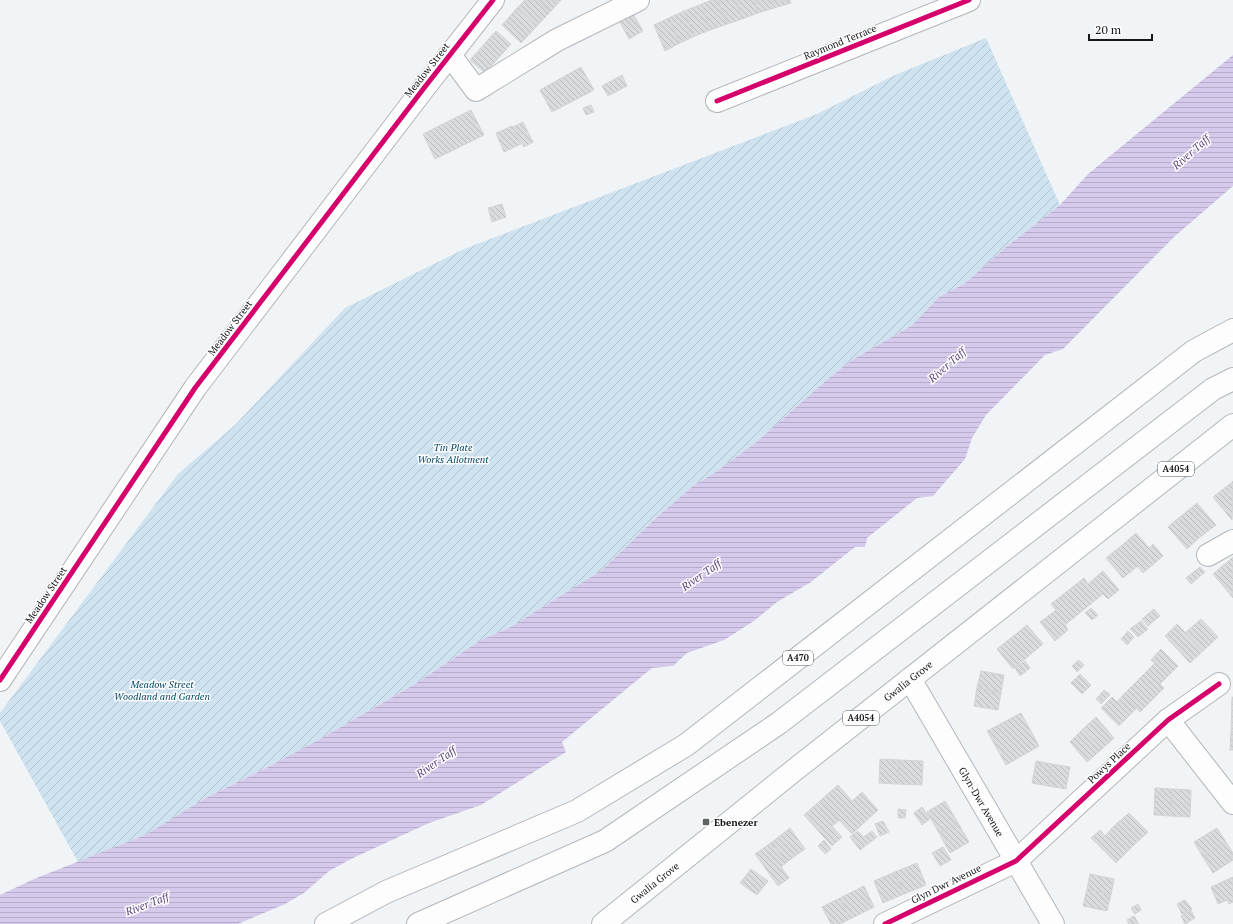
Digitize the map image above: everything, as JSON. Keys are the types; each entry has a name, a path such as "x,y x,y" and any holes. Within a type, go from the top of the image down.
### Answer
{"main road":[{"name":"Meadow Street","path":"0,680 195,388 450,55 494,0"},
{"path":"450,55 476,90 557,40 638,0"},
{"name":"Raymond Terrace","path":"717,101 969,0"},
{"name":"A470","path":"326,924 386,892 577,811 686,745 1194,351 1233,330"},
{"path":"418,924 605,841 779,723 1213,389 1233,379"},
{"name":"Gwalia Grove","path":"603,924 1119,513 1233,425"},
{"path":"1208,555 1233,541"},
{"name":"Glyn-Dwr Avenue","path":"910,680 1053,924"},
{"name":"Powys Place","path":"1016,861 1168,720 1219,684"},
{"path":"1168,720 1233,803"},
{"name":"Glyn Dwr Avenue","path":"884,924 1016,861"}],"green space":[{"name":"Tin Plate Works Allotment","path":"986,38 1060,205 1006,247 964,284 939,297 911,326 852,360 829,378 754,444 713,474 694,485 656,518 602,570 509,628 481,640 415,684 320,739 204,799 145,835 78,862 0,721 0,713 178,474 235,425 345,308 464,249 817,114 895,75"}],"water":[{"name":"River Taff","path":"1233,55 1233,186 1174,237 1063,349 1045,355 986,415 972,438 965,459 933,496 917,498 867,538 865,547 855,547 811,582 777,602 754,621 724,640 687,653 673,666 652,668 562,742 566,752 481,805 429,823 353,858 329,871 304,893 285,904 238,924 0,924 0,895 34,879 145,835 204,799 320,739 415,684 481,640 509,628 602,570 656,518 694,485 713,474 754,444 829,378 852,360 911,326 939,297 964,284 1006,247 1060,205 1088,174"}],"building":[{"path":"525,0 536,0 550,12 537,26 517,8"},
{"path":"536,0 561,0 550,12"},
{"path":"712,0 718,0 727,24 710,30 702,4"},
{"path":"718,0 736,0 742,19 727,24"},
{"path":"736,0 754,0 758,13 742,19"},
{"path":"754,0 772,0 774,8 758,13"},
{"path":"772,0 790,0 791,3 774,8"},
{"path":"702,4 710,30 695,36 684,11"},
{"path":"517,8 537,26 521,43 502,25"},
{"path":"684,11 695,36 680,43 669,18"},
{"path":"632,12 643,31 629,39 619,20"},
{"path":"669,18 680,43 665,51 654,25"},
{"path":"496,31 511,44 485,73 470,60"},
{"path":"581,67 594,90 552,112 540,90"},
{"path":"622,75 627,86 608,96 602,86"},
{"path":"591,105 594,112 586,115 583,108"},
{"path":"471,110 484,135 435,159 423,134"},
{"path":"523,122 533,142 524,147 513,127"},
{"path":"512,126 521,144 504,152 496,133"},
{"path":"502,204 506,217 492,222 488,208"},
{"path":"1233,481 1233,495 1226,487"},
{"path":"1226,487 1233,495 1232,520 1213,497"},
{"path":"1197,503 1216,525 1199,538 1181,516"},
{"path":"1181,516 1199,538 1187,549 1168,527"},
{"path":"1136,533 1149,548 1153,544 1163,556 1143,573 1121,546"},
{"path":"1121,546 1138,566 1123,578 1106,558"},
{"path":"1233,557 1233,580 1224,587 1213,574"},
{"path":"1200,567 1205,572 1191,584 1186,578"},
{"path":"1103,571 1119,590 1108,599 1103,594 1065,625 1068,630 1055,641 1040,622 1056,610 1051,604 1084,578 1088,584"},
{"path":"1233,580 1233,598 1224,587"},
{"path":"1091,608 1098,615 1092,620 1085,613"},
{"path":"1154,609 1160,616 1148,626 1142,619"},
{"path":"1201,619 1218,637 1203,651 1185,633"},
{"path":"1141,621 1148,629 1138,637 1130,629"},
{"path":"1177,624 1203,651 1190,663 1165,636"},
{"path":"1027,625 1043,644 1013,669 997,649"},
{"path":"1128,631 1134,637 1127,645 1121,639"},
{"path":"1161,649 1178,666 1160,684 1147,671 1155,663 1151,660"},
{"path":"1079,660 1084,665 1077,672 1072,666"},
{"path":"1025,661 1030,668 1020,676 1015,668"},
{"path":"981,671 1004,675 1001,693 977,688"},
{"path":"1147,671 1164,688 1140,712 1123,695"},
{"path":"1080,674 1091,685 1082,694 1071,683"},
{"path":"977,688 1001,693 998,710 974,706"},
{"path":"1104,690 1110,695 1101,704 1096,699"},
{"path":"1123,695 1137,708 1119,726 1101,708 1112,697 1117,702"},
{"path":"1232,697 1233,732 1231,732"},
{"path":"1021,713 1039,746 1006,765 987,731"},
{"path":"1096,717 1114,738 1102,749 1083,729"},
{"path":"1083,729 1102,749 1087,762 1070,742"},
{"path":"1231,732 1233,732 1233,750 1230,750"},
{"path":"880,759 899,760 898,784 879,783"},
{"path":"899,760 923,761 922,785 898,784"},
{"path":"1036,761 1052,764 1048,786 1032,783"},
{"path":"1052,764 1070,767 1066,789 1048,786"},
{"path":"838,785 852,801 862,792 878,810 852,834 821,800"},
{"path":"1155,788 1172,789 1171,816 1154,815"},
{"path":"1172,789 1191,790 1190,817 1171,816"},
{"path":"821,800 840,820 832,826 842,837 832,846 804,815"},
{"path":"945,801 958,823 939,833 927,812"},
{"path":"922,807 930,819 922,825 914,813"},
{"path":"898,809 906,810 905,818 898,818"},
{"path":"1129,813 1148,832 1134,845 1115,825"},
{"path":"883,821 889,832 880,836 875,824"},
{"path":"958,823 969,842 950,853 939,833"},
{"path":"1115,825 1134,845 1116,863 1091,838 1100,830 1105,836"},
{"path":"790,828 805,849 787,862 772,842"},
{"path":"1217,828 1226,842 1203,857 1194,842"},
{"path":"858,831 863,837 872,831 877,837 860,850 850,837"},
{"path":"824,840 831,849 825,854 818,846"},
{"path":"772,842 787,862 781,867 789,878 778,886 755,854"},
{"path":"1226,842 1233,853 1233,860 1213,873 1203,857"},
{"path":"943,847 951,860 940,866 932,853"},
{"path":"917,863 926,885 904,894 895,872"},
{"path":"751,869 768,881 757,895 740,883"},
{"path":"895,872 904,894 883,903 874,881"},
{"path":"1090,874 1114,879 1111,895 1087,889"},
{"path":"1233,877 1233,902 1229,904 1227,900 1218,904 1211,887"},
{"path":"864,886 874,907 850,919 840,898"},
{"path":"1087,889 1111,895 1107,911 1083,906"},
{"path":"840,898 850,919 840,924 831,924 822,907"},
{"path":"1185,900 1192,909 1182,914 1177,904"},
{"path":"1138,904 1141,910 1135,914 1131,908"},
{"path":"1191,910 1195,918 1185,924 1181,916"},
{"path":"1134,916 1139,924 1129,924 1127,920"}],"cycle path":[{"path":"0,680 195,388 493,0"},
{"path":"717,101 969,0"},
{"path":"885,924 1016,861 1168,720 1219,684"}],"place":[{"name":"Ebenezer","path":"706,822"}],"park label":[{"name":"Meadow Street Woodland and Garden","path":"162,690"}]}
